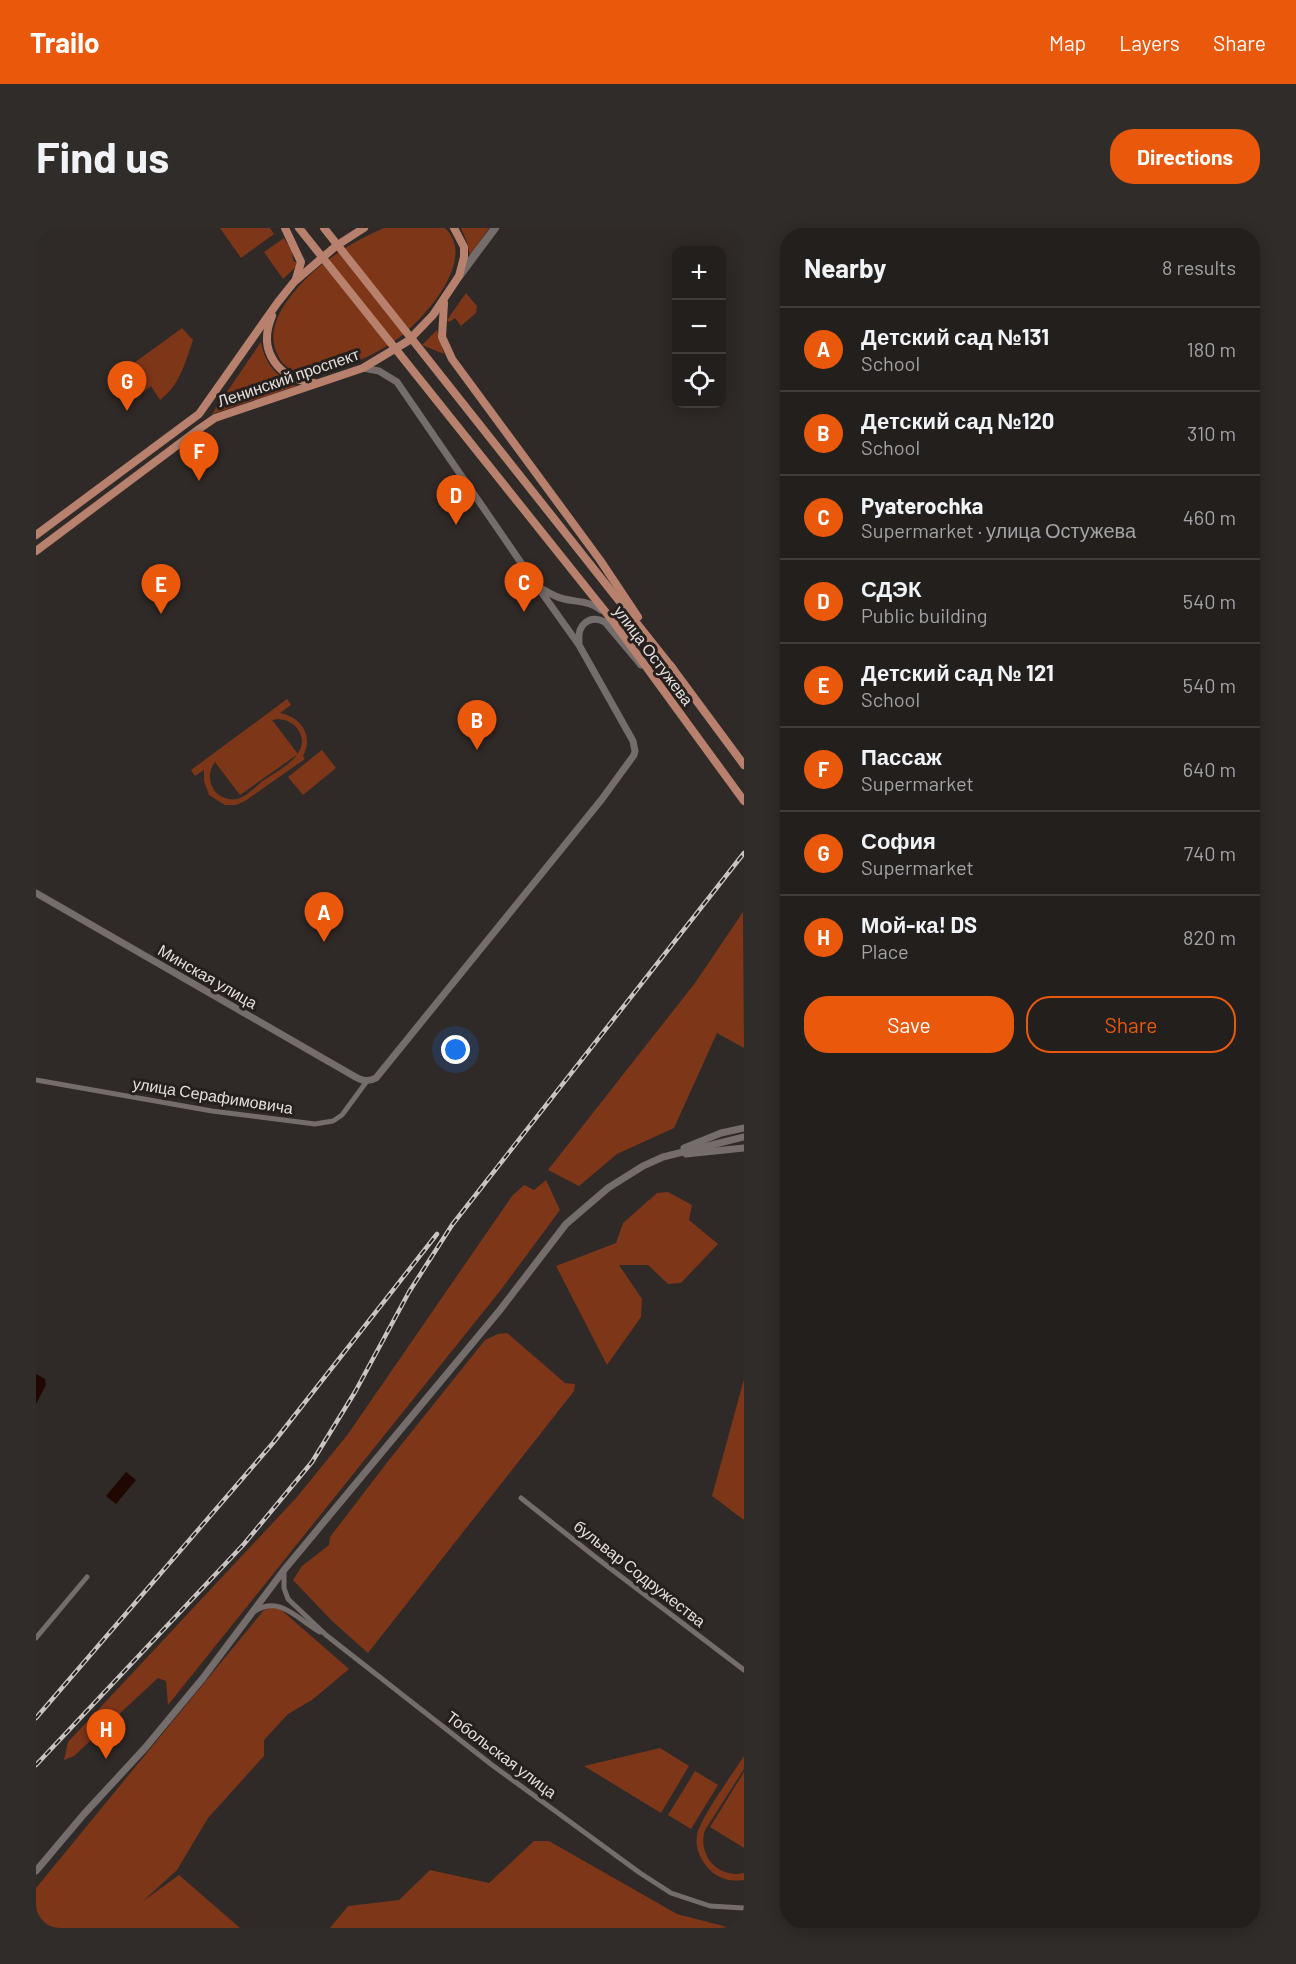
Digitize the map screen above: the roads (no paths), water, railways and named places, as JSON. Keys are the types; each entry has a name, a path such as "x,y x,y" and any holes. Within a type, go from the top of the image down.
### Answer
{"main road":[{"path":"285,228 301,261 294,282"},
{"path":"299,228 612,620"},
{"path":"324,228 673,669"},
{"name":"Ленинский проспект","path":"36,535 199,414 294,282 336,246 362,228"},
{"path":"454,228 461,239 464,252 459,276"},
{"name":"Ленинский проспект","path":"36,551 215,418 363,368 408,340 433,315 495,228"},
{"name":"улица Остужева","path":"445,299 442,311 442,338 452,359 600,560 673,669 744,765"},
{"path":"278,302 270,321 267,337 271,356 287,375 316,384"},
{"name":"улица Остужева","path":"612,620 744,801"}],"street":[{"name":"улица Остужева","path":"363,368 379,371 397,382 537,586 562,599 596,606 612,620"},
{"path":"367,1081 376,1078 632,761 635,751 633,741 579,645 537,586"},
{"path":"579,645 578,635 583,624 590,620 600,619 657,682"},
{"name":"Минская улица","path":"36,893 352,1075 367,1081"},
{"name":"улица Серафимовича","path":"36,1080 212,1111 315,1124 333,1121 342,1115 367,1081"},
{"path":"36,1871 84,1814 145,1748 203,1678 284,1570 500,1310 566,1224 608,1188 633,1171 705,1138 744,1128"},
{"path":"663,1157 744,1137"},
{"path":"663,1157 744,1148"},
{"name":"бульвар Содружества","path":"521,1498 744,1670"},
{"name":"Тобольская улица","path":"284,1570 284,1587 288,1599 326,1635 492,1765 671,1893 698,1904 723,1908 744,1908"},
{"path":"36,1638 87,1576"},
{"path":"251,1614 265,1606 282,1607 326,1635"}],"railway":[{"path":"36,1765 244,1544 312,1462 355,1392 409,1292 452,1225 744,853"},
{"path":"36,1718 273,1443 437,1234"}],"place":[{"name":"София","path":"127,411"},
{"name":"Пассаж","path":"199,481"},
{"name":"СДЭК","path":"456,525"},
{"name":"Pyaterochka","path":"524,612"},
{"name":"Детский сад № 121","path":"161,614"},
{"name":"Детский сад №120","path":"477,750"},
{"name":"Детский сад №131","path":"324,942"},
{"name":"Мой-ка! DS","path":"106,1759"}]}
